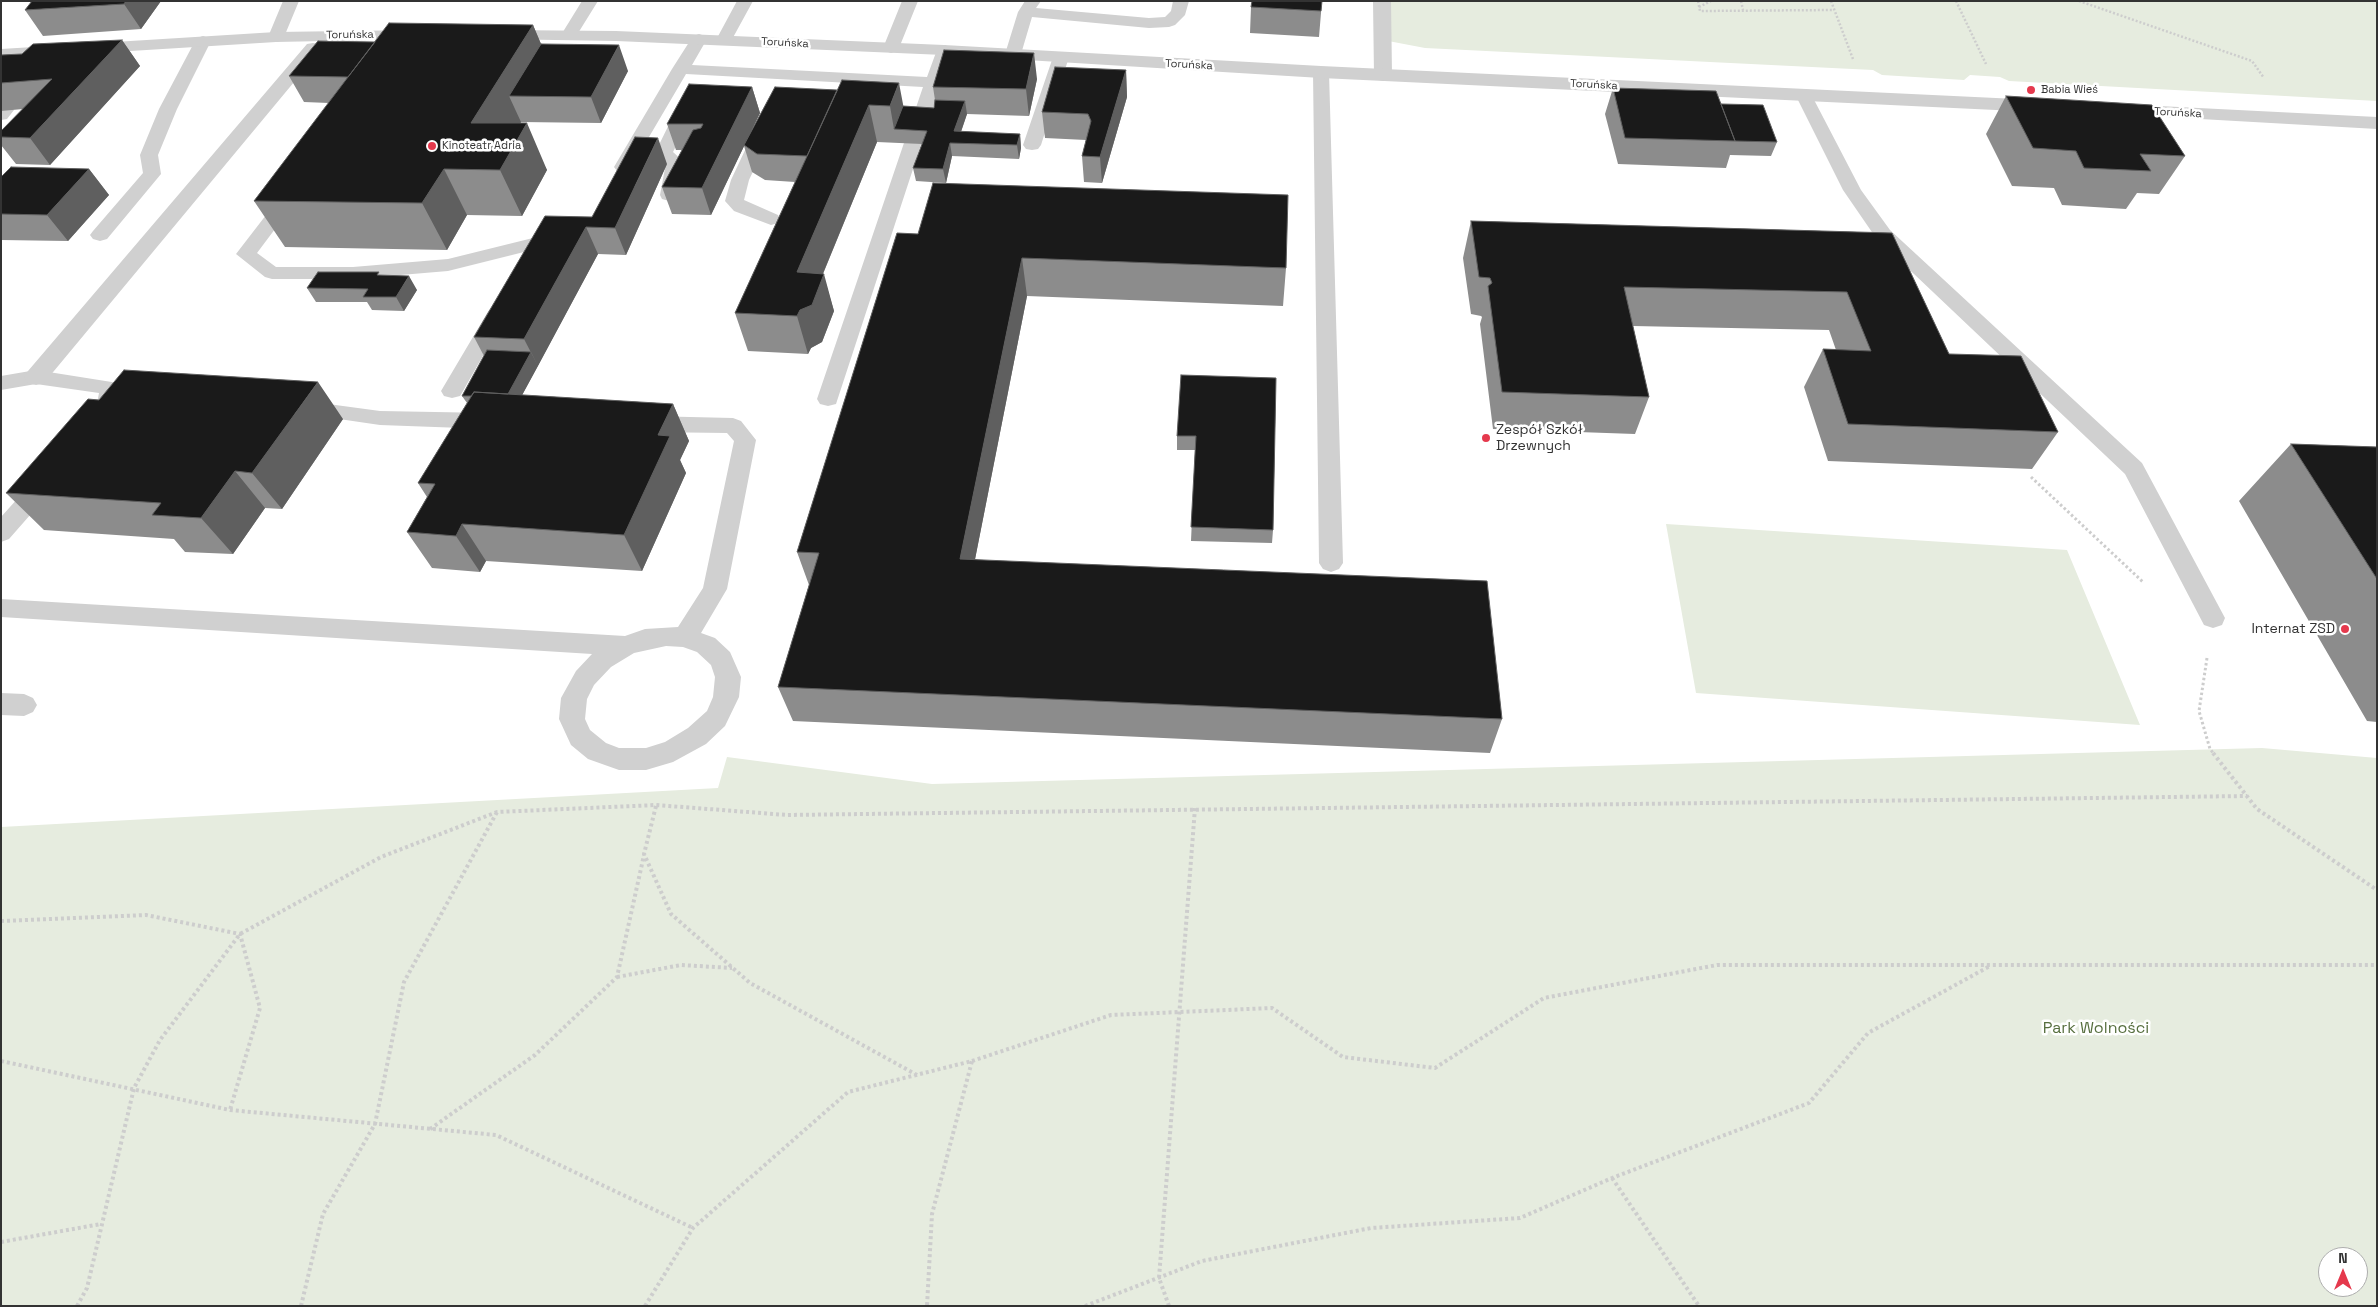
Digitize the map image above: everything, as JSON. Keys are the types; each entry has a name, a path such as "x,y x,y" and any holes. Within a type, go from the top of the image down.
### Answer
{"street":[{"path":"1382,1 1383,75"},
{"name":"Toruńska","path":"1,54 276,37 437,35"},
{"name":"Toruńska","path":"484,35 569,35 699,39 944,50 1321,72 2061,107"},
{"path":"36,377 323,36"},
{"name":"Toruńska","path":"2100,109 2377,123"}],"lane":[{"path":"276,37 291,1"},
{"path":"569,35 590,1"},
{"path":"724,40 745,1"},
{"path":"891,48 910,1"},
{"path":"1013,54 1029,7 1149,23 1169,22 1179,12 1181,1"},
{"path":"616,179 699,39"},
{"path":"100,235 152,174 149,155 168,108 203,41"},
{"path":"50,65 65,50"},
{"path":"828,399 944,50"},
{"path":"1032,145 1061,57"},
{"path":"680,69 934,82"},
{"path":"668,195 675,162 664,153 705,70"},
{"path":"1321,72 1331,563"},
{"path":"782,92 790,75"},
{"path":"1803,94 1852,190 1883,234 2134,469 2213,618"},
{"path":"769,119 740,180 734,201 741,207 771,219"},
{"path":"298,185 246,254 272,273 353,273 448,265 537,243 556,236"},
{"path":"523,268 537,243"},
{"path":"452,391 504,301"},
{"path":"1,383 36,377 111,388 106,411 88,432"},
{"path":"285,405 380,418 507,421"},
{"path":"625,424 733,426 746,440 715,589 686,637"},
{"path":"1,533 57,468"},
{"path":"1,608 625,646"},
{"path":"666,636 686,637 706,645 721,659 728,677 726,697 716,718 697,736 673,751 646,759 619,759 597,751 580,737 572,719 574,698 585,678 602,660 625,646 645,639 666,636"}],"path":[{"path":"1698,1 1700,10 1834,10"},
{"path":"1699,7 1711,1"},
{"path":"1741,1 1743,10"},
{"path":"1831,1 1852,58"},
{"path":"1956,1 1985,63"},
{"path":"2079,1 2252,61"},
{"path":"2030,477 2145,584"},
{"path":"2213,618 2199,711 2210,749 2257,809 2377,890"},
{"path":"77,1306 87,1288 134,1088 160,1040 240,934 381,857 497,812 656,806 787,815 1195,808 2247,796"},
{"path":"429,1129 535,1055 616,977 656,806"},
{"path":"1169,1306 1159,1278 1195,808"},
{"path":"301,1306 323,1214 375,1124 404,982 497,812"},
{"path":"644,854 671,914 750,983 918,1075"},
{"path":"1,921 146,915 240,934"},
{"path":"230,1110 260,1008 240,934"},
{"path":"616,977 681,965 732,968"},
{"path":"645,1306 693,1228 848,1092 972,1061 1111,1014 1272,1008 1343,1057 1435,1068 1544,998 1717,965 2377,965"},
{"path":"1085,1306 1202,1261 1371,1228 1520,1218 1612,1178 1809,1103 1868,1033 1993,965"},
{"path":"1,1061 230,1110 496,1135 693,1228"},
{"path":"927,1306 932,1214 972,1061"},
{"path":"1612,1178 1699,1306"},
{"path":"1,1242 102,1224"}],"green space":[{"path":"1382,1 2377,1 2377,101 2009,81 2000,77 1970,75 1964,80 1882,75 1873,70 1425,48 1383,40"},
{"path":"1666,524 2067,550 2140,725 1696,693"},
{"name":"Park Wolności","path":"2262,748 2377,758 2377,1306 1,1306 1,827 718,788 727,757 932,784"}],"building":[{"path":"32,1 126,1 124,4 25,10"},
{"path":"1252,1 1322,1 1321,11 1251,7"},
{"path":"389,23 533,25 471,123 527,123 500,170 444,169 422,203 254,201"},
{"path":"122,40 30,138 1,137 1,131 52,79 1,83 1,55 22,54 33,44"},
{"path":"318,41 375,42 348,77 289,76"},
{"path":"541,44 619,45 591,97 509,96"},
{"path":"944,50 1034,53 1026,89 933,87"},
{"path":"1055,67 1126,70 1100,157 1082,156 1091,121 1088,114 1042,112"},
{"path":"842,80 899,83 890,106 869,105 797,272 824,274 812,305 800,310 797,316 735,313"},
{"path":"689,84 752,87 702,188 662,187 693,130 701,128 703,124 667,124"},
{"path":"775,87 837,90 807,156 757,154 744,145"},
{"path":"1613,88 1716,91 1735,141 1625,138"},
{"path":"2006,96 2152,105 2185,156 2140,154 2151,171 2084,168 2076,151 2033,148"},
{"path":"935,100 965,101 954,131 1020,134 1017,145 950,143 943,169 913,168 927,131 894,129 903,106 934,108"},
{"path":"1721,104 1763,105 1777,142 1735,141"},
{"path":"635,137 658,138 615,228 586,227 524,339 474,337 545,216 592,217"},
{"path":"11,167 89,169 47,215 1,214 1,177"},
{"path":"933,183 1288,195 1286,268 1022,258 960,559 1487,581 1502,719 778,687 819,553 797,552 897,233 918,234"},
{"path":"1471,221 1892,233 1949,354 2021,356 2058,432 1848,424 1823,349 1871,351 1847,292 1624,287 1649,397 1502,392 1488,286 1492,283 1490,278 1479,277"},
{"path":"318,272 379,272 377,275 409,276 396,297 363,297 368,289 307,288"},
{"path":"487,350 531,352 508,394 474,392 471,396 462,396"},
{"path":"124,370 318,382 252,473 235,471 201,518 152,515 161,503 6,493 88,399 99,400"},
{"path":"1181,375 1276,378 1273,530 1191,527 1196,436 1177,436"},
{"path":"474,392 673,404 658,435 670,436 624,535 462,524 456,536 407,532 435,484 418,483"},
{"path":"2291,444 2377,447 2377,579"}],"place":[{"name":"Babia Wieś","path":"2031,90"},
{"name":"Kinoteatr Adria","path":"432,146"},
{"name":"Zespół Szkół Drzewnych","path":"1486,438"},
{"name":"Internat ZSD","path":"2345,629"}]}
